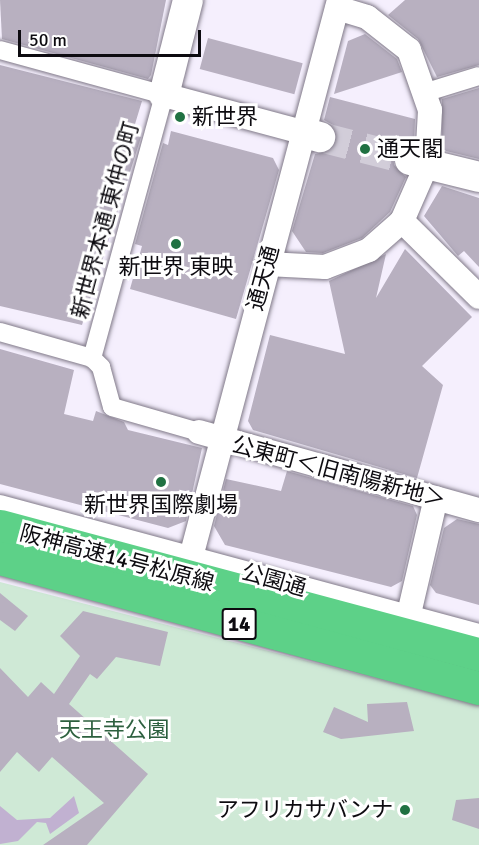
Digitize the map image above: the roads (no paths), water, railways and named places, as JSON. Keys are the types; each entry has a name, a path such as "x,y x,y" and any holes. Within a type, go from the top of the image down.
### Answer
{"highway":[{"name":"阪神高速14号松原線","path":"0,526 479,654"},
{"name":"阪神高速14号松原線","path":"0,558 479,688"}],"street":[{"path":"164,95 188,0"},
{"path":"267,264 297,268 350,260 402,221 431,128 427,92 409,50 389,30 338,4"},
{"name":"通天通","path":"191,557 267,264 311,135 338,4"},
{"path":"0,50 311,135"},
{"path":"427,92 479,76"},
{"name":"新世界本通 東仲の町","path":"92,358 164,95"},
{"path":"419,162 479,177"},
{"path":"402,221 479,297"},
{"path":"0,332 92,358 101,367 112,407 199,432"},
{"name":"公東町＜旧南陽新地＞","path":"199,432 479,510"},
{"path":"408,618 436,498"},
{"name":"公園通","path":"0,507 479,636"}],"tunnel":[{"path":"320,137 410,160"}],"place":[{"name":"新世界","path":"180,117"},
{"name":"通天閣","path":"365,149"},
{"name":"新世界 東映","path":"176,244"},
{"name":"新世界国際劇場","path":"161,482"},
{"name":"アフリカサバンナ","path":"405,810"}],"park label":[{"name":"天王寺公園","path":"114,730"}]}
